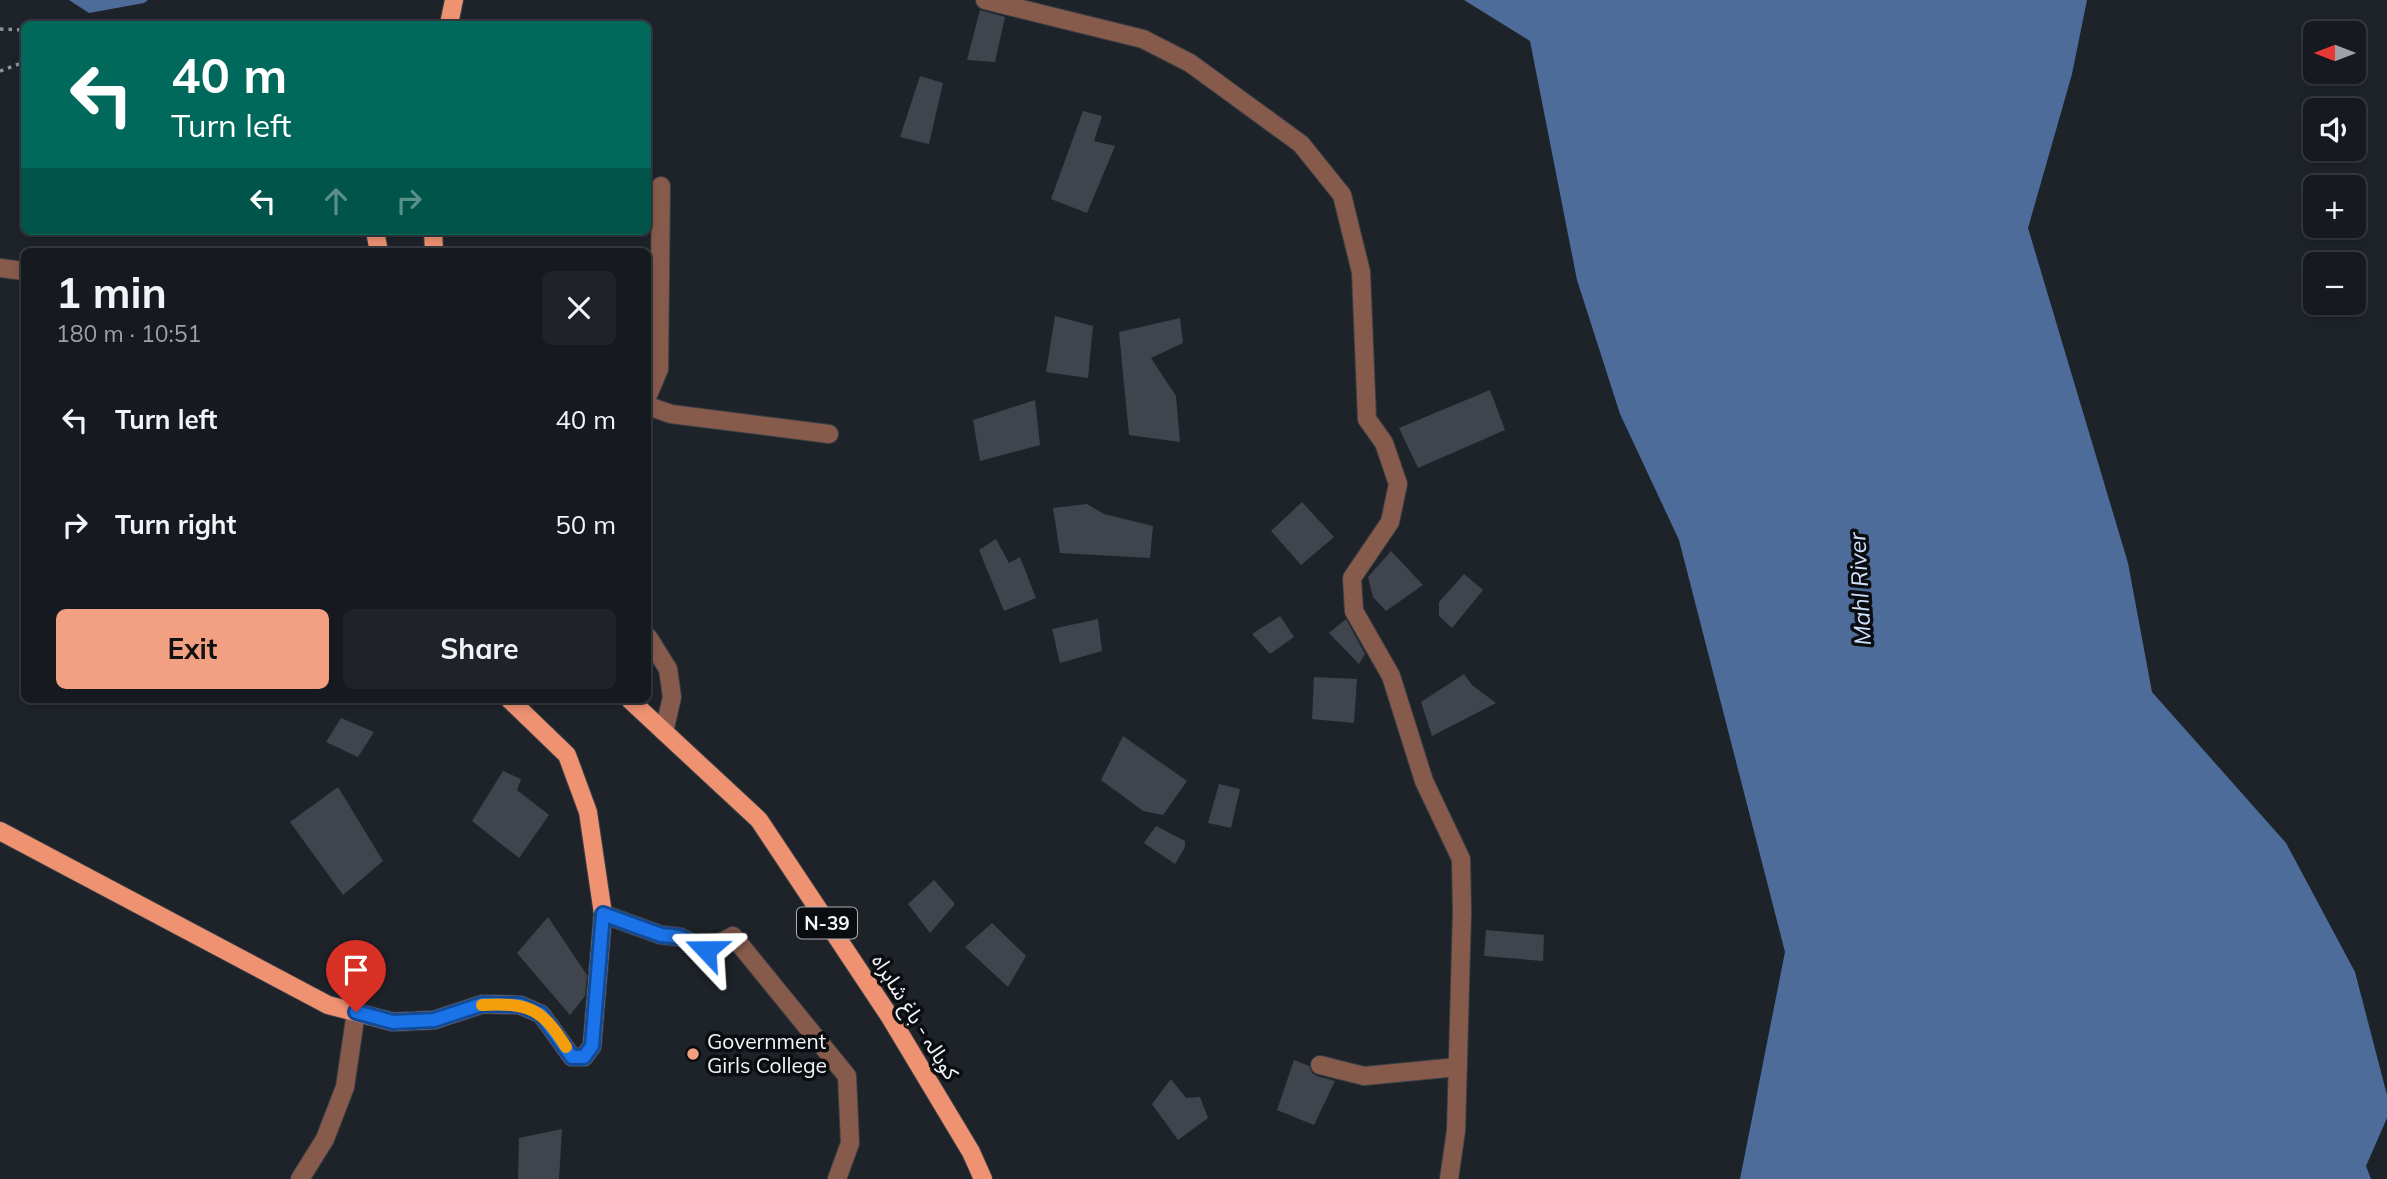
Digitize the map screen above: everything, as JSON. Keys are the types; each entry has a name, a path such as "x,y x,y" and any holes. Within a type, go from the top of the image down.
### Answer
{"main road":[{"path":"0,831 328,1005 393,1022 434,1020 483,1004 520,1005 541,1014 572,1057 584,1057 592,1046 603,914 589,812 567,755 513,703"},
{"name":"کوہالہ - باغ شاہراہ","path":"633,703 759,820 890,1017 971,1152 983,1179"}],"street":[{"path":"985,0 1143,39 1190,63 1301,144 1342,195 1361,272 1367,419 1384,443 1398,484 1390,522 1352,578 1354,611 1391,676 1424,781 1461,859 1456,1131 1449,1179"},
{"path":"651,388 659,369 661,186"},
{"path":"0,268 21,271"},
{"path":"651,407 671,414 829,434"},
{"path":"651,642 668,669 672,697 664,732"},
{"path":"603,914 661,935 680,937 706,950 733,936 847,1076 850,1143 837,1179"},
{"path":"300,1179 325,1139 345,1087 356,1012"},
{"path":"1320,1065 1364,1076 1458,1067"}],"path":[{"path":"0,29 21,30"},
{"path":"0,71 21,63"}],"water":[{"path":"69,0 148,0 89,13"},
{"name":"Mahl River","path":"1464,0 2087,0 2072,74 2028,228 2128,563 2152,692 2286,843 2355,972 2387,1095 2387,1118 2366,1166 2371,1179 1740,1179 1785,952 1679,540 1620,414 1577,280 1530,41"}],"building":[{"path":"980,10 1005,17 995,62 967,60"},
{"path":"920,76 943,83 929,144 900,137"},
{"path":"1083,111 1102,116 1094,141 1115,146 1087,213 1051,199"},
{"path":"1055,316 1093,326 1088,378 1046,372"},
{"path":"1180,318 1183,343 1151,358 1176,396 1180,442 1129,435 1119,332"},
{"path":"1490,390 1505,430 1418,468 1399,428"},
{"path":"1035,400 1040,445 980,461 973,420"},
{"path":"1302,502 1334,537 1301,565 1271,531"},
{"path":"1087,504 1104,514 1153,526 1150,558 1060,553 1053,508"},
{"path":"996,539 1009,563 1020,557 1036,598 1004,611 979,550"},
{"path":"1391,551 1423,585 1386,611 1373,597 1368,577"},
{"path":"1464,574 1483,590 1452,628 1439,616 1439,602"},
{"path":"1280,616 1294,637 1270,654 1252,634"},
{"path":"1098,619 1102,651 1060,663 1052,629"},
{"path":"1346,619 1365,654 1359,664 1329,633"},
{"path":"1464,674 1472,685 1496,703 1432,736 1421,702"},
{"path":"1314,677 1357,679 1354,723 1312,719"},
{"path":"341,718 374,732 358,757 326,742"},
{"path":"1123,736 1187,781 1163,815 1143,811 1101,780"},
{"path":"503,771 521,779 517,790 549,815 519,858 472,821"},
{"path":"1219,784 1240,789 1231,828 1208,823"},
{"path":"338,787 383,861 343,895 290,822"},
{"path":"1156,826 1185,841 1185,847 1175,864 1144,843"},
{"path":"934,880 955,904 930,933 908,904"},
{"path":"548,917 587,975 585,996 570,1015 517,953"},
{"path":"992,923 1026,956 1008,987 965,947"},
{"path":"1486,930 1544,935 1543,961 1484,956"},
{"path":"1294,1060 1309,1066 1317,1076 1335,1081 1314,1125 1277,1110"},
{"path":"1171,1079 1186,1098 1200,1097 1208,1118 1178,1140 1152,1104"},
{"path":"562,1129 559,1179 518,1179 519,1138"}],"slow traffic":[{"path":"482,1005 520,1005 541,1014 566,1047"}],"place":[{"name":"Government Girls College","path":"693,1054"}],"route":[{"path":"356,1012 393,1022 434,1020 483,1004 520,1005 541,1014 572,1057 584,1057 592,1046 603,914 661,935 680,937 706,950"}]}
